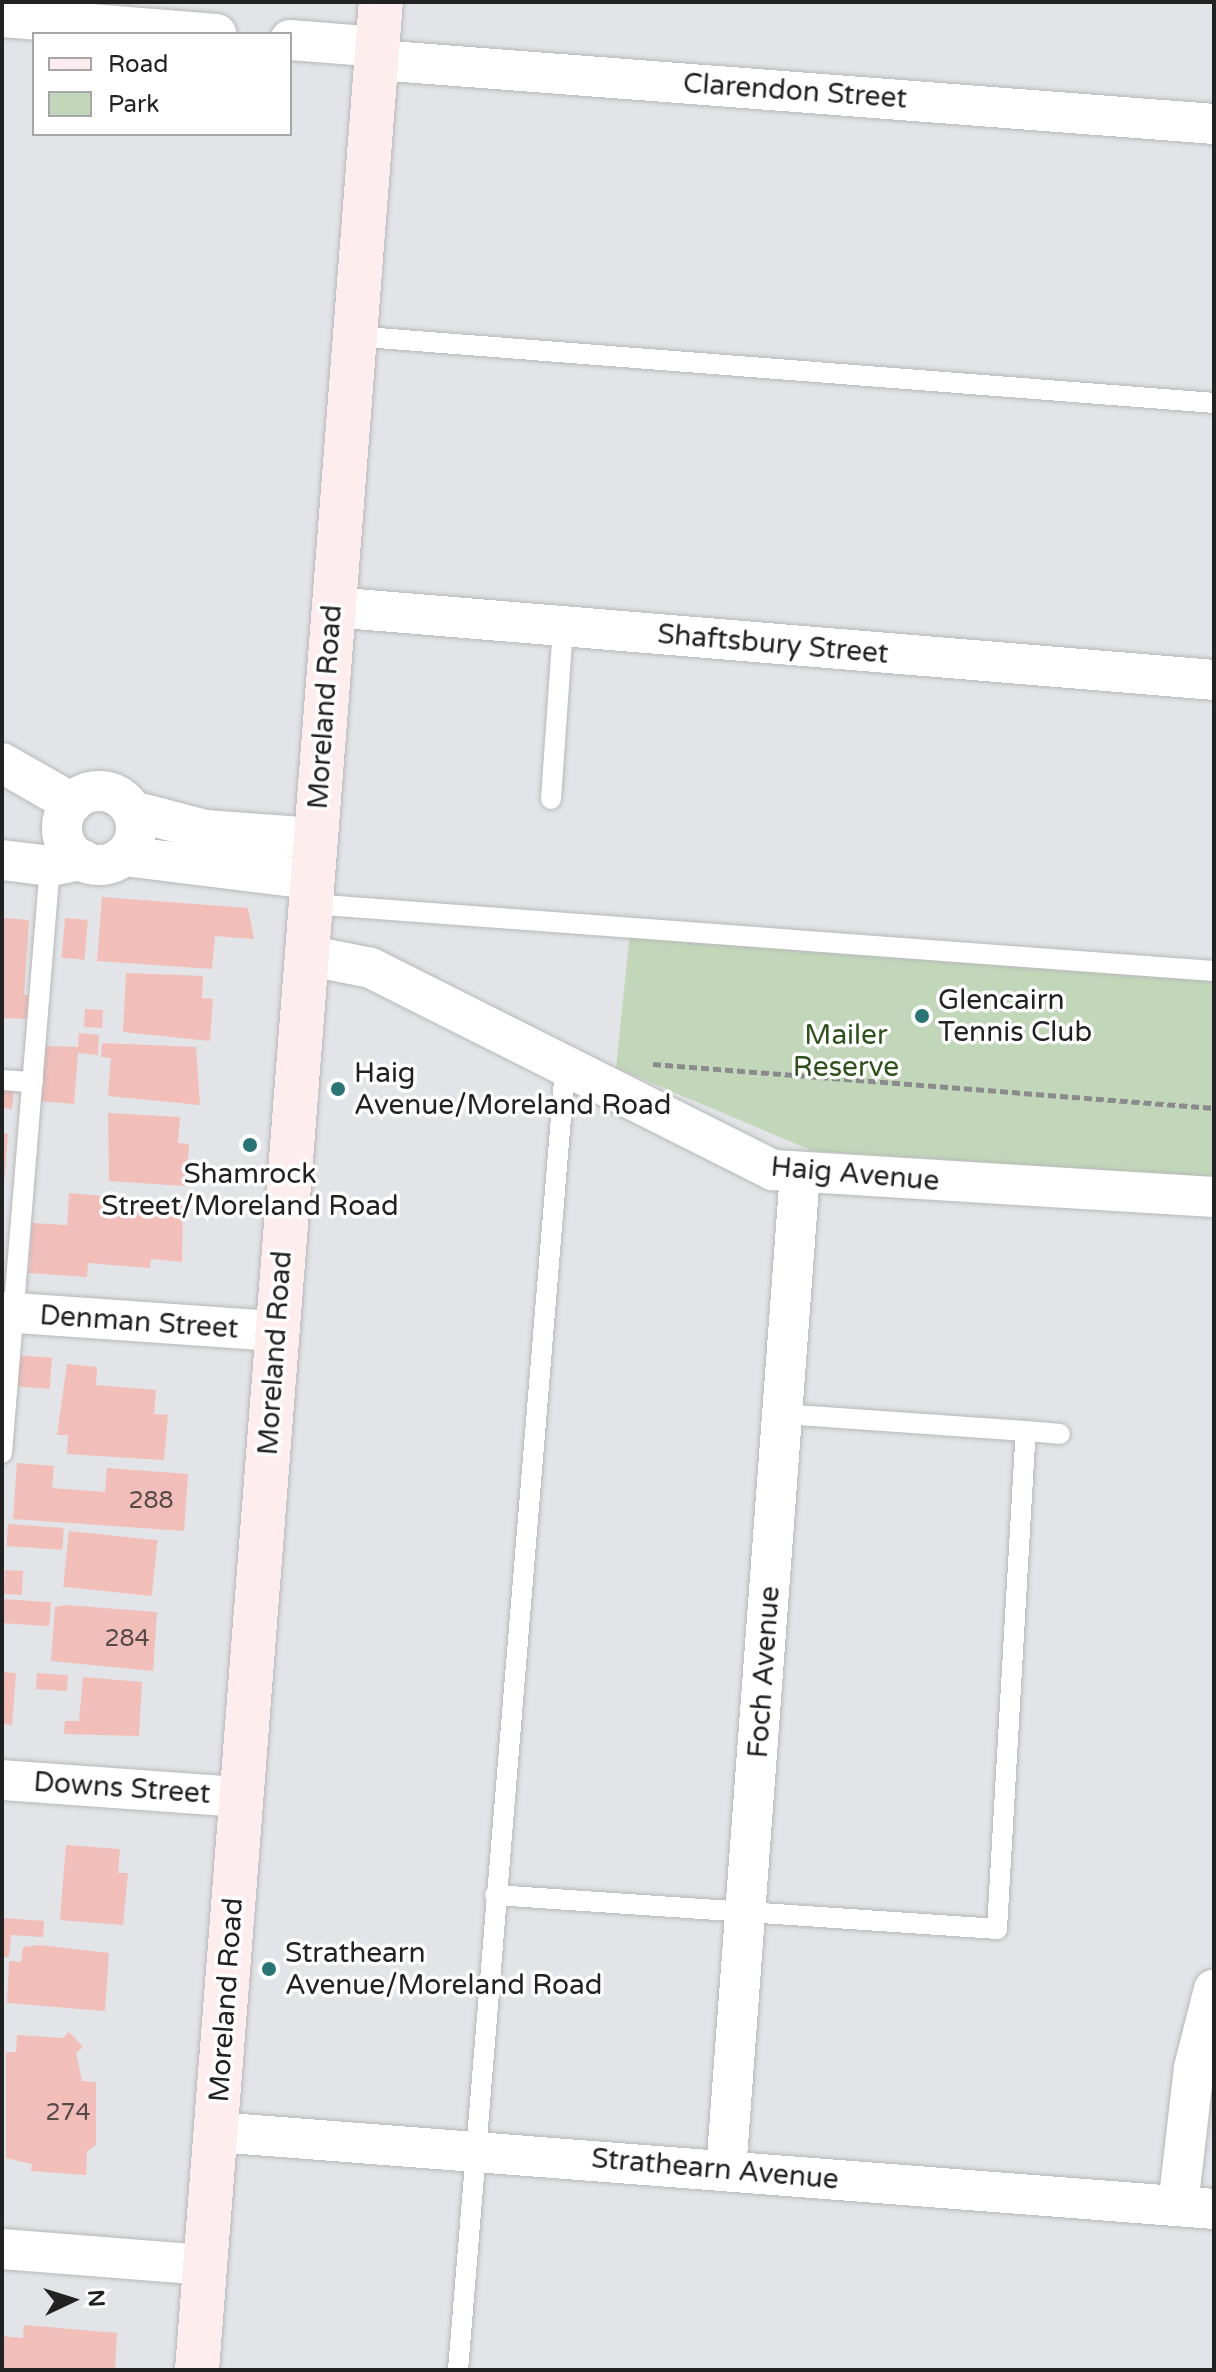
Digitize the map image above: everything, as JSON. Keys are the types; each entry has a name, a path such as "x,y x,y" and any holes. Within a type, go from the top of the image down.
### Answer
{"main road":[{"name":"Moreland Road","path":"197,2370 352,336 381,2"}],"street":[{"path":"2,17 116,14 206,32"},
{"name":"Clarendon Street","path":"292,40 377,53 1214,124"},
{"name":"Shaftsbury Street","path":"332,607 1214,680"},
{"path":"2,763 68,809"},
{"path":"2,844 41,833 68,809 105,791 133,811 206,849 312,874"},
{"path":"66,863 64,836 68,809"},
{"path":"124,856 136,835 133,811"},
{"path":"2,860 103,864 124,856 206,849"},
{"name":"Haig Avenue","path":"305,955 371,968 751,1164 800,1173 1214,1197"},
{"name":"Foch Avenue","path":"726,2171 800,1173"},
{"name":"Denman Street","path":"9,1312 277,1331"},
{"name":"Downs Street","path":"2,1780 241,1797"},
{"path":"1196,2208 1194,2068 1214,1989"},
{"name":"Strathearn Avenue","path":"216,2132 1196,2208"},
{"path":"2,2249 205,2265"}],"lane":[{"path":"352,336 1214,403"},
{"path":"551,799 563,627"},
{"path":"2,1453 9,1312 33,1082 66,863"},
{"path":"312,874 1214,971"},
{"path":"458,2370 565,1068"},
{"path":"2,1080 33,1082"},
{"path":"784,1414 1060,1434"},
{"path":"495,1895 997,1929 1026,1431"}],"path":[{"path":"647,1064 1214,1108"}],"green space":[{"name":"Mailer Reserve","path":"630,932 1214,978 1214,1177 813,1151 616,1068"}],"building":[{"path":"102,897 248,908 254,939 215,936 212,969 97,961"},
{"path":"2,918 29,920 24,995 32,996 31,1019 2,1018"},
{"path":"65,918 88,920 84,960 62,958"},
{"path":"126,973 203,976 202,998 213,999 210,1041 123,1032"},
{"path":"85,1009 103,1010 102,1028 84,1027"},
{"path":"79,1033 99,1035 98,1055 78,1053 74,1104 41,1101 46,1046 78,1047"},
{"path":"102,1043 196,1047 200,1105 108,1096 111,1058 101,1057"},
{"path":"2,1088 14,1089 12,1109 2,1108"},
{"path":"108,1113 180,1117 178,1143 189,1144 186,1186 109,1181"},
{"path":"2,1133 8,1134 4,1183 2,1183"},
{"path":"69,1193 183,1203 182,1262 151,1259 150,1268 88,1263 87,1277 29,1273 32,1223 67,1225"},
{"path":"13,1355 52,1358 50,1389 11,1386"},
{"path":"67,1364 97,1367 96,1385 156,1390 154,1414 168,1415 164,1460 67,1454 68,1435 57,1435"},
{"path":"17,1463 54,1466 52,1488 105,1492 107,1468 188,1474 184,1531 13,1519"},
{"path":"8,1524 64,1528 62,1550 6,1546"},
{"path":"69,1531 158,1540 152,1596 63,1587"},
{"path":"5,1570 23,1571 22,1595 4,1594"},
{"path":"3,1599 51,1602 49,1626 2,1623"},
{"path":"65,1605 157,1612 153,1671 51,1661 55,1607"},
{"path":"2,1672 16,1673 12,1725 2,1724"},
{"path":"37,1673 68,1675 67,1691 36,1689"},
{"path":"83,1677 142,1682 139,1736 64,1734 65,1721 79,1721"},
{"path":"66,1845 120,1849 118,1873 128,1873 123,1925 60,1920"},
{"path":"2,1918 44,1921 43,1937 11,1935 9,1957 2,1957"},
{"path":"39,1945 109,1953 105,2011 7,2003 9,1961 21,1962 23,1947"},
{"path":"69,2032 83,2047 76,2053 82,2081 96,2082 96,2145 87,2151 86,2175 31,2171 32,2164 6,2158 6,2052 16,2052 17,2035 63,2038"},
{"path":"24,2325 117,2333 115,2370 2,2370 2,2336 23,2338"}],"place":[{"name":"Glencairn Tennis Club","path":"922,1016"},
{"name":"Haig Avenue/Moreland Road","path":"338,1089"},
{"name":"Shamrock Street/Moreland Road","path":"250,1145"},
{"name":"Strathearn Avenue/Moreland Road","path":"269,1969"}]}
